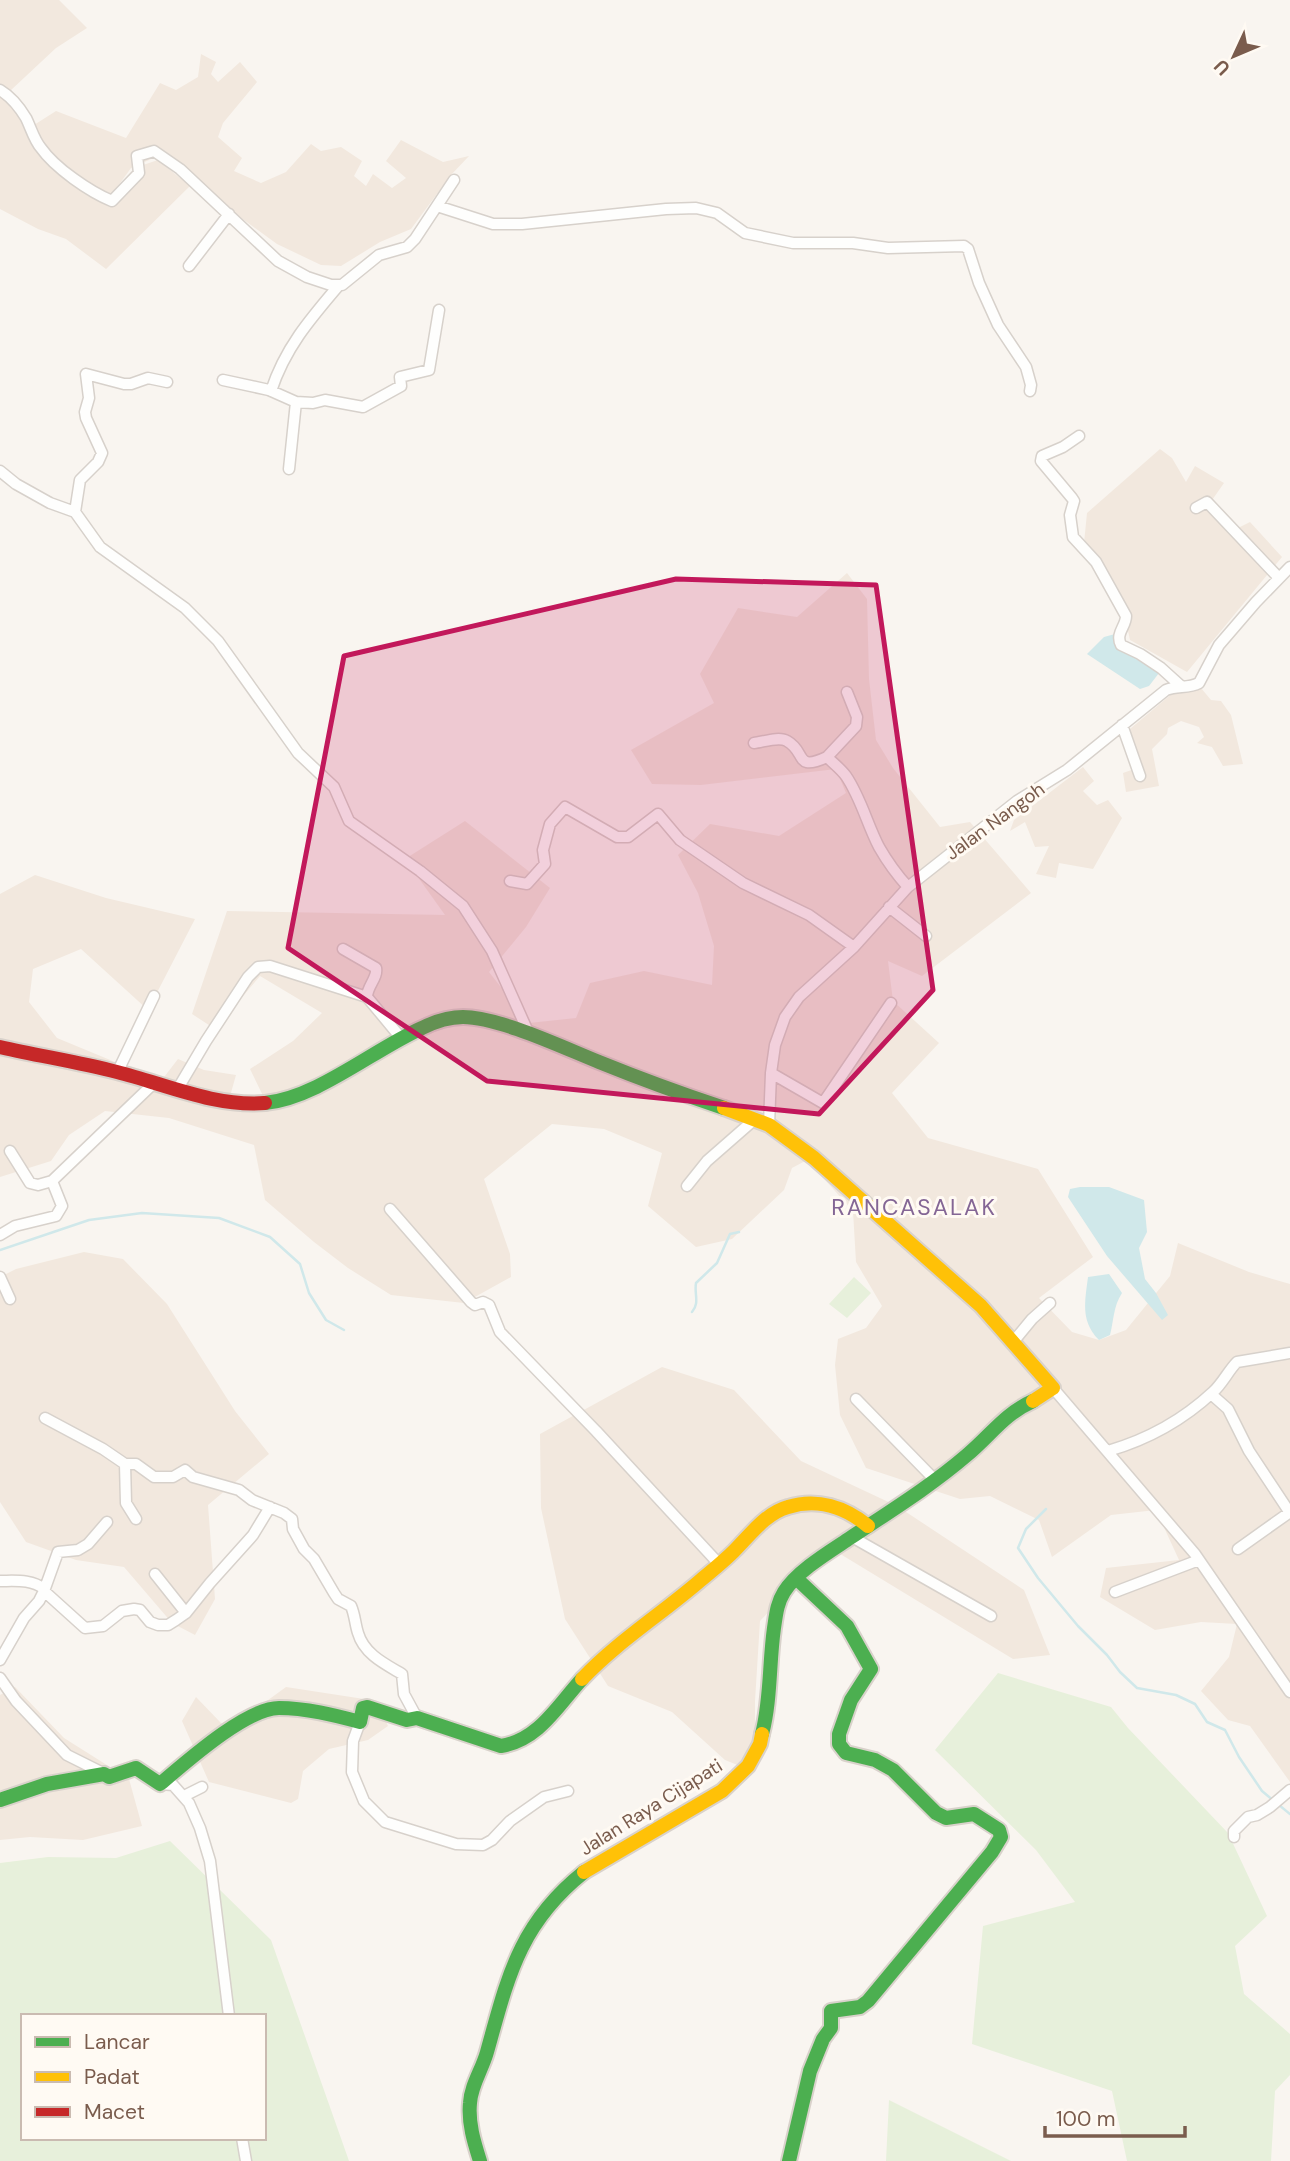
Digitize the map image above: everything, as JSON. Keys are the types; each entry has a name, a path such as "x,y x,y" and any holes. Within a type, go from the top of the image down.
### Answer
{"main road":[{"path":"0,1047 117,1073 219,1100 280,1102 300,1095 423,1027 465,1017 492,1022 762,1122 814,1158 981,1306 1053,1388"},
{"name":"Jalan Raya Cijapati","path":"480,2161 471,2123 470,2098 486,2054 511,1965 542,1912 562,1889 597,1863 722,1791 748,1766 760,1744 766,1719 770,1656 777,1606 784,1591 796,1578 908,1499 930,1474 973,1450 1015,1409 1044,1396 1053,1388"},
{"path":"0,1800 47,1784 104,1774 109,1777 136,1768 160,1784 208,1742 271,1709 326,1713 360,1722 365,1707 407,1720 416,1718 501,1746 516,1745 522,1743 564,1702 587,1674 720,1565 772,1515 785,1507 817,1503 836,1505 868,1526"},
{"path":"789,2161 814,2057 822,2037 831,2028 831,2011 860,2007 868,2001 992,1852 1001,1837 999,1830 974,1814 946,1818 936,1813 893,1770 875,1760 843,1750 839,1744 839,1734 843,1720 851,1700 871,1669 847,1626 796,1578"}],"street":[{"path":"0,90 25,117 40,148 95,194 112,201 139,173 137,156 154,151 180,169 278,261 307,277 339,285"},
{"path":"271,391 279,366 303,327 339,285 353,278 379,255 407,247 454,180"},
{"path":"437,206 493,224 522,224 696,208 717,213 745,233 793,243 853,243 888,248 964,246 968,249 979,283 998,325 1026,367 1030,391"},
{"path":"189,266 229,214"},
{"path":"223,380 271,391 296,402 313,403 325,400 363,407 401,387 400,377 429,370 439,310"},
{"path":"75,512 80,480 101,458 102,453 86,418 89,398 86,374 124,384 148,378 167,382"},
{"path":"289,469 296,402"},
{"path":"1079,436 1042,456 1041,461 1074,501 1070,515 1073,537 1096,562 1126,616 1120,629 1121,645 1161,667 1182,688"},
{"path":"0,471 50,503 75,512 100,547 185,608 218,641 298,753 334,787 349,821 420,871 463,906 492,951 529,1034"},
{"path":"1196,508 1207,502 1279,578"},
{"name":"Jalan Nangoh","path":"762,1122 779,1031 789,1009 809,987 854,947 908,887 1017,801 1067,770 1166,690 1199,683 1219,645 1256,601 1290,567"},
{"path":"754,743 784,739 790,742 806,762 811,763 827,757 856,726 857,717 847,692"},
{"path":"1122,725 1140,776"},
{"path":"827,757 845,774 860,800 879,847 908,887"},
{"path":"510,881 527,884 542,868 545,863 543,850 550,824 565,807 617,837 624,838 658,814 680,840 735,878 809,915 854,947"},
{"path":"889,907 926,936"},
{"path":"343,948 377,971 367,991 367,997"},
{"path":"177,1090 248,976 258,967 270,966 367,997 401,1038"},
{"path":"117,1073 154,996"},
{"path":"771,1073 824,1103 891,1003"},
{"path":"10,1151 30,1183 38,1185 51,1181 155,1083"},
{"path":"687,1186 706,1161 762,1122"},
{"path":"0,1235 15,1226 59,1214 62,1206 51,1181"},
{"path":"390,1209 471,1302 475,1305 489,1305 500,1332 720,1565"},
{"path":"0,1277 10,1299"},
{"path":"1013,1342 1050,1303"},
{"path":"1108,1451 1134,1443 1184,1416 1211,1394 1237,1362 1290,1353"},
{"path":"1053,1388 1199,1560 1290,1692"},
{"path":"1211,1394 1228,1409 1249,1451 1290,1513 1238,1549"},
{"path":"856,1399 930,1474"},
{"path":"45,1418 125,1464 136,1464 154,1477 173,1477 185,1469 193,1477 239,1490 252,1500 292,1519 293,1529 304,1549 314,1559 338,1599 351,1606 358,1633 366,1648 380,1661 402,1674 404,1694 416,1718"},
{"path":"125,1464 127,1503 136,1519"},
{"path":"0,1581 38,1584 85,1629 103,1626 116,1614 127,1610 140,1610 149,1622 168,1625 186,1613 253,1535 270,1507"},
{"path":"0,1660 24,1618 39,1601 58,1552 78,1550 88,1544 107,1522"},
{"path":"852,1537 992,1616"},
{"path":"1115,1592 1199,1560"},
{"path":"155,1574 186,1613"},
{"path":"0,1678 16,1701 67,1755 104,1774"},
{"path":"360,1722 353,1741 352,1772 364,1801 384,1822 456,1844 483,1845 492,1840 510,1821 544,1797 568,1791"},
{"path":"160,1784 173,1785 189,1803 210,1861 229,2014"},
{"path":"184,1796 202,1787"},
{"path":"1234,1837 1234,1832 1248,1817 1270,1807 1290,1790"},
{"path":"242,2140 246,2161"}],"highlighted area":[{"path":"676,579 876,585 933,990 819,1114 487,1081 288,948 344,656"}],"shaded area":[{"path":"0,0 59,0 87,28 56,48 10,91 32,119 43,156 88,196 115,201 137,184 143,165 158,160 180,178 183,175 158,156 131,168 110,197 72,174 60,163 44,145 34,125 56,111 126,138 160,83 176,90 198,77 201,54 216,62 211,74 218,82 240,62 257,82 223,123 218,137 242,158 234,171 261,183 286,172 311,144 321,151 341,147 362,161 354,176 366,186 373,174 392,188 406,178 386,161 401,140 443,162 469,156 451,175 411,229 380,242 341,266 321,265 277,244 193,183 106,269 66,239 38,229 0,209"},
{"path":"1160,449 1172,458 1186,482 1195,466 1224,483 1210,503 1232,531 1250,522 1282,557 1187,672 1130,640 1120,594 1084,543 1087,513"},
{"path":"847,573 867,599 869,679 876,740 893,768 940,827 970,822 1031,893 922,976 888,961 893,1001 939,1043 892,1093 928,1138 1038,1169 1093,1257 1039,1298 1072,1332 1099,1340 1126,1330 1170,1276 1178,1243 1249,1272 1290,1284 1290,1782 1250,1726 1228,1720 1201,1691 1229,1657 1237,1624 1201,1622 1155,1630 1100,1597 1106,1568 1179,1560 1156,1510 1111,1515 1052,1557 1039,1520 990,1496 960,1499 866,1468 840,1415 835,1365 838,1339 866,1328 882,1306 856,1262 853,1211 807,1160 792,1168 784,1190 732,1239 696,1247 648,1206 662,1153 604,1129 552,1124 484,1179 510,1254 511,1277 464,1303 391,1295 348,1268 265,1200 254,1145 169,1118 105,1111 69,1135 51,1161 0,1177 0,894 35,875 106,898 195,919 148,1010 81,949 33,969 29,1002 57,1038 161,1081 178,1059 204,1070 236,1075 227,1107 267,1104 250,1069 293,1041 322,1013 260,976 215,1029 192,1014 227,911 445,915 405,859 465,821 550,888 526,927 489,972 529,1023 576,1018 590,983 644,971 712,985 714,946 698,893 678,855 710,824 779,836 846,793 836,769 701,785 652,784 631,750 714,703 700,674 738,608 797,617"},
{"path":"1201,688 1211,700 1221,701 1231,715 1243,764 1223,766 1212,747 1197,743 1204,737 1199,727 1181,721 1168,728 1167,734 1152,749 1159,786 1126,792 1123,773 1137,768 1124,734 1174,692"},
{"path":"1083,767 1094,781 1083,791 1097,805 1108,800 1122,818 1093,869 1059,863 1056,878 1036,874 1049,846 1035,847 1025,822 1010,831 1014,820"},
{"path":"84,1252 123,1259 167,1304 235,1411 269,1454 208,1505 215,1599 195,1635 172,1623 124,1567 76,1560 26,1542 0,1502 0,1277 16,1269"},
{"path":"662,1367 734,1390 801,1461 897,1506 1024,1590 1050,1655 1013,1659 837,1552 760,1621 755,1701 755,1772 725,1760 672,1712 608,1686 565,1619 541,1508 540,1434"},
{"path":"15,1687 64,1738 129,1779 142,1826 83,1840 30,1837 0,1840 0,1695"},
{"path":"286,1687 377,1701 388,1726 368,1740 329,1749 303,1771 298,1799 291,1803 209,1782 182,1721 196,1697 221,1723 231,1727"}],"green space":[{"path":"854,1277 871,1293 847,1318 829,1304"},
{"path":"998,1673 1111,1707 1228,1833 1267,1916 1235,1946 1244,1994 1290,2034 1290,2075 1275,2091 1271,2161 1127,2161 1112,2091 972,2044 983,1926 1075,1902 1036,1850 935,1750"},
{"path":"170,1841 271,1940 349,2161 0,2161 0,1863 48,1857 116,1858"},
{"path":"889,2100 1011,2161 886,2161"}],"water":[{"path":"1115,634 1159,673 1149,686 1140,689 1087,654 1104,637"},
{"path":"1109,1187 1144,1200 1147,1232 1139,1248 1145,1279 1168,1315 1162,1320 1107,1256 1068,1197 1070,1189"},
{"path":"1109,1274 1122,1293 1115,1308 1110,1335 1099,1340 1086,1318 1088,1277"}],"waterway":[{"path":"0,1250 89,1220 142,1213 219,1218 270,1237 300,1264 309,1293 326,1320 344,1330"},
{"path":"692,1312 696,1302 696,1283 717,1263 730,1234 739,1232"},
{"path":"1046,1509 1026,1529 1018,1548 1038,1578 1078,1626 1137,1688 1176,1695 1195,1704 1207,1722 1225,1730 1262,1791 1274,1801"},
{"path":"1279,1805 1290,1814"}],"traffic: fast":[{"path":"265,1103 285,1099 325,1083 403,1037 427,1026 463,1017 478,1018 513,1028 724,1108"},
{"path":"762,1734 776,1614 782,1596 790,1584 823,1556 939,1477 1006,1419 1033,1401"},
{"path":"789,2161 810,2071 823,2039 831,2028 831,2011 860,2007 868,2001 992,1852 1001,1837 999,1830 974,1814 946,1818 936,1813 893,1770 875,1760 846,1753 839,1744 839,1734 851,1700 871,1669 847,1626 796,1578"},
{"path":"0,1800 47,1784 104,1774 109,1777 136,1768 160,1784 233,1727 265,1710 279,1708 330,1714 360,1722 363,1708 367,1707 407,1720 417,1718 501,1746 526,1737 537,1729 582,1679"},
{"path":"480,2161 471,2125 471,2096 510,1976 530,1932 544,1912 584,1872"}],"traffic: slow":[{"path":"724,1108 769,1125 814,1158 981,1306 1053,1388 1033,1401"},
{"path":"582,1679 610,1652 718,1565 765,1519 780,1510 799,1504 820,1504 840,1509 868,1526"},
{"path":"584,1872 722,1791 748,1766 760,1744 762,1734"}],"traffic: jam":[{"path":"0,1047 117,1072 208,1098 227,1102 265,1103"}],"district":[{"name":"RANCASALAK","path":"914,1207"}]}
